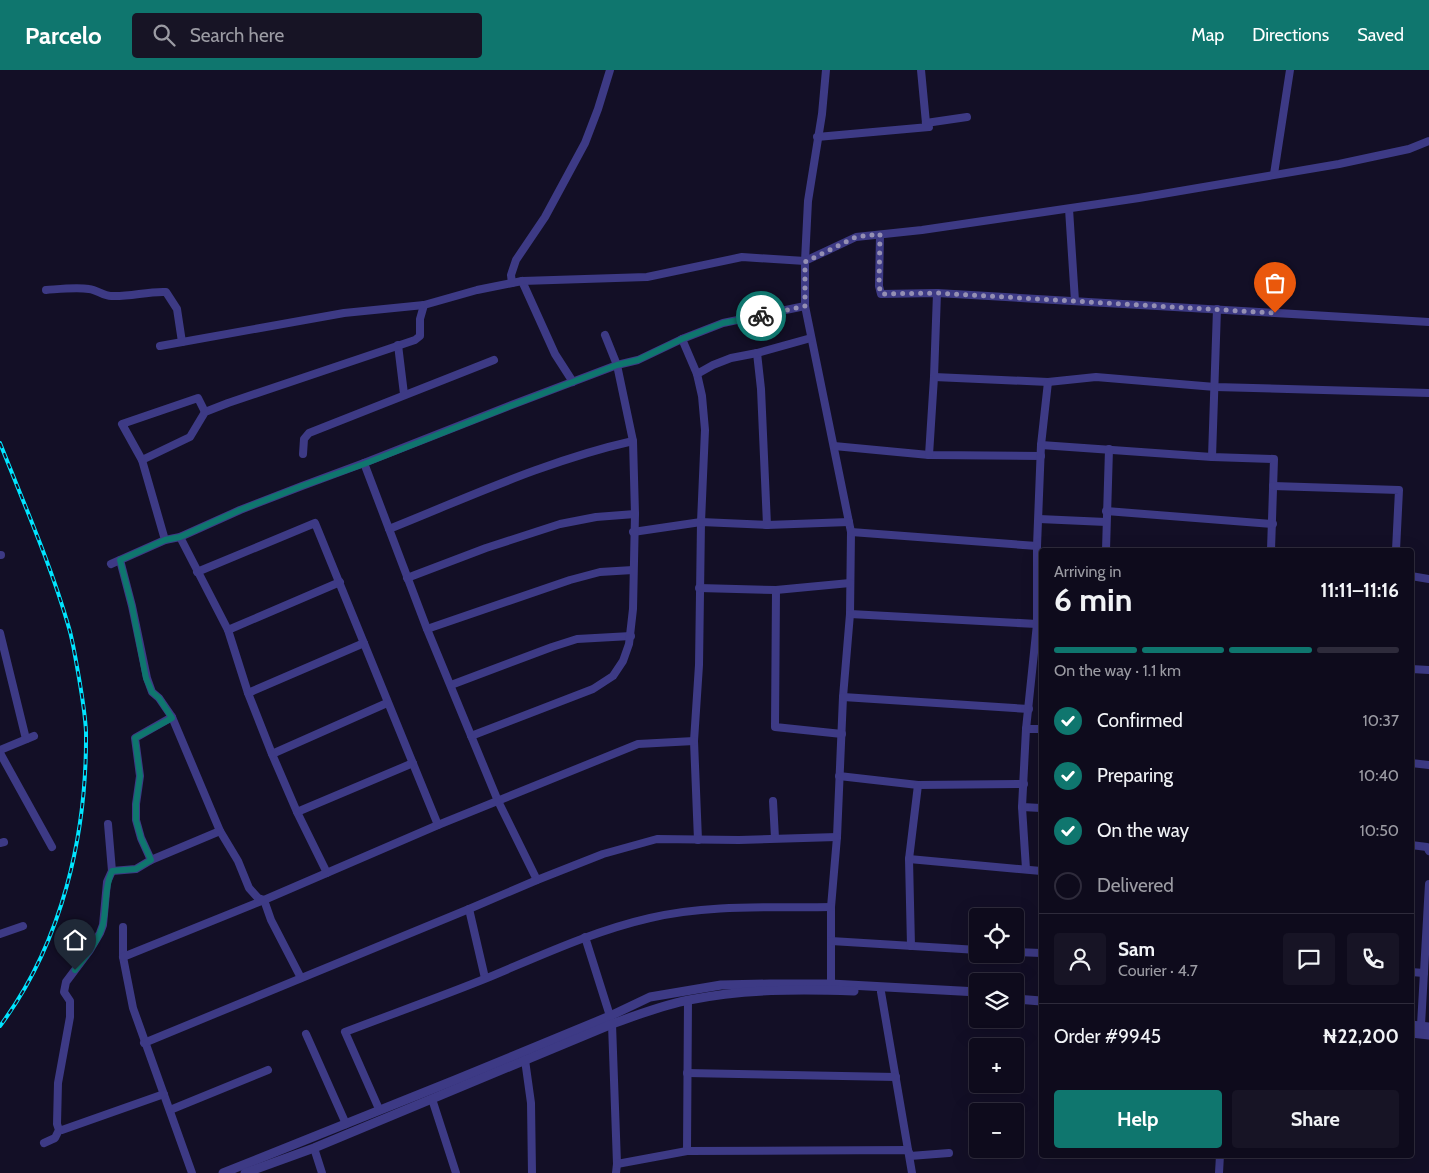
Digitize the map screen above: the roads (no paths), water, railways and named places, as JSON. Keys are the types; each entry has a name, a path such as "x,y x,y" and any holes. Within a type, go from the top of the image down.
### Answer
{"street":[{"path":"512,283 511,276 516,260 545,217 551,202 585,143 610,70"},
{"path":"826,70 822,114 808,202 805,306 851,532 850,614 843,697 837,837 831,907 831,987"},
{"path":"818,137 929,127 926,123 921,70"},
{"path":"1274,174 1290,70"},
{"path":"926,123 967,117"},
{"path":"160,346 344,313 424,305 477,290 522,281 647,277 742,257 805,262 856,237 1068,209 1339,164 1409,149 1429,141"},
{"path":"1068,209 1075,301"},
{"path":"880,234 879,286 881,294 937,293 1429,322"},
{"path":"522,281 554,354 573,382"},
{"path":"46,290 89,289 108,296 134,296 166,292 177,309 182,342"},
{"path":"928,455 934,377 937,293"},
{"path":"142,460 190,437 205,412 415,340 420,336 420,319 424,305"},
{"path":"111,564 165,540 180,537 240,510 364,464 617,365 638,360 682,339 723,323 805,306"},
{"path":"1212,457 1217,309"},
{"path":"472,736 593,689 613,676 623,661 631,636 633,609 635,514 632,442 617,365 605,335"},
{"path":"697,374 713,365 732,358 811,338"},
{"path":"682,339 697,374 702,396 705,430 700,522 699,665 694,741 698,840"},
{"path":"398,345 404,394"},
{"path":"757,353 761,389 768,526"},
{"path":"303,454 304,439 309,433 494,360"},
{"path":"934,377 1048,382 1096,378 1215,387 1429,393"},
{"path":"1026,869 1022,807 1026,729 1037,624 1037,546 1041,445 1048,382"},
{"path":"165,540 142,460 122,424 198,398 205,412"},
{"path":"389,528 547,466 596,449 632,442"},
{"path":"1041,445 1212,457 1274,459 1273,524 1270,548"},
{"path":"834,446 928,455 1041,456"},
{"path":"1106,548 1109,449"},
{"path":"364,464 406,578 498,801 537,880"},
{"path":"1273,486 1398,490 1396,548"},
{"path":"1106,511 1273,524"},
{"path":"406,578 486,548 560,524 596,517 635,514"},
{"path":"1039,519 1106,522"},
{"path":"634,532 700,522 768,526 849,522"},
{"path":"197,572 315,523 438,825"},
{"path":"851,532 1037,546"},
{"path":"180,537 228,630 248,693 272,754 297,812 327,873"},
{"path":"120,560 132,606 146,678 152,692 159,698 172,718 220,831 238,860 249,888 258,898 264,900"},
{"path":"427,629 570,580 600,572 633,570"},
{"path":"1414,576 1429,578"},
{"path":"228,630 340,582"},
{"path":"700,588 776,590 850,584"},
{"path":"776,590 775,727 842,734"},
{"path":"850,614 1037,624"},
{"path":"0,633 2,647 30,737 0,750"},
{"path":"451,685 577,639 631,636"},
{"path":"248,693 364,643"},
{"path":"1414,669 1429,670"},
{"path":"843,697 1029,709"},
{"path":"272,754 387,703"},
{"path":"151,860 141,838 136,820 140,776 135,738 172,718"},
{"path":"1026,729 1039,729"},
{"path":"123,957 264,900 438,825 638,744 694,741"},
{"path":"0,754 52,847"},
{"path":"297,812 412,763"},
{"path":"1414,764 1429,765"},
{"path":"839,776 918,784 1024,784"},
{"path":"911,946 909,859 918,784"},
{"path":"773,801 775,838"},
{"path":"1022,807 1039,808"},
{"path":"44,1143 55,1138 58,1130 58,1083 70,1017 70,1001 64,992 66,982 100,933 104,914 107,882 112,871 108,824"},
{"path":"112,871 136,869 151,860 220,831"},
{"path":"144,1042 603,854 658,839 837,837"},
{"path":"1414,845 1428,847 1429,851"},
{"path":"909,859 1039,871"},
{"path":"1425,1026 1424,973 1429,884"},
{"path":"264,900 271,920 301,978"},
{"path":"379,1109 345,1032 585,937 650,918 690,910 831,907"},
{"path":"469,909 485,978"},
{"path":"0,934 24,926"},
{"path":"124,927 123,957 133,1008 192,1173"},
{"path":"585,937 611,1020 616,1173"},
{"path":"831,941 969,949"},
{"path":"1024,952 1039,953"},
{"path":"1414,972 1424,973"},
{"path":"245,1173 314,1148 525,1060 611,1020 650,997 721,985 969,992"},
{"path":"224,1173 379,1109 611,1020 688,1000 743,992 831,987 881,992 969,997"},
{"path":"881,992 912,1173"},
{"path":"1024,994 1039,995"},
{"path":"687,1151 688,1000"},
{"path":"1024,1000 1039,1001"},
{"path":"1414,1033 1429,1035"},
{"path":"306,1034 346,1124"},
{"path":"525,1060 531,1104 532,1173"},
{"path":"170,1110 268,1070"},
{"path":"687,1073 896,1077"},
{"path":"58,1130 164,1094"},
{"path":"432,1099 456,1173"},
{"path":"314,1148 322,1173"},
{"path":"617,1164 687,1151 908,1150"},
{"path":"908,1150 910,1156 949,1153"},
{"path":"1219,1173 1220,1158"}],"railway":[{"path":"0,443 46,558 62,604 73,644 85,714 86,732 82,810 67,886 55,924 40,960 22,994 0,1026"}]}
